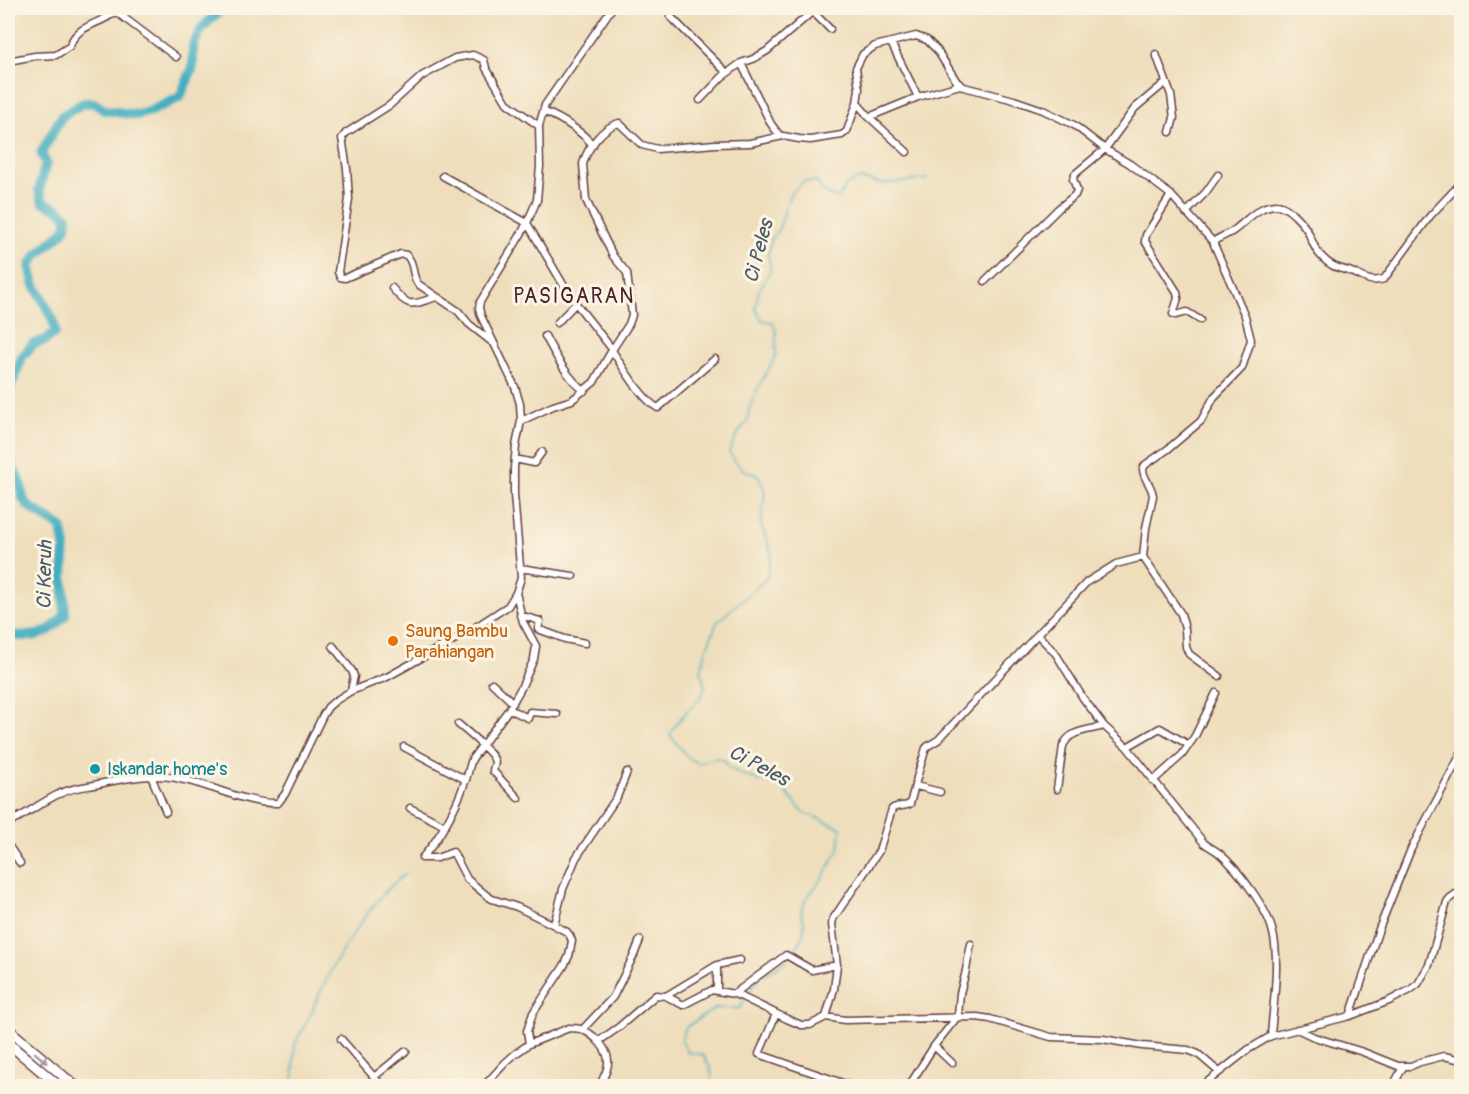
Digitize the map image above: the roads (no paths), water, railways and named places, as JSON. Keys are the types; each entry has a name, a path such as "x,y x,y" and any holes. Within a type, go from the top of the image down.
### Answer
{"highway":[{"path":"8,1029 75,1086"},
{"path":"8,1043 59,1086"}],"street":[{"path":"8,823 68,790 127,778 151,776 180,778 254,800 278,803 285,794 328,707 351,691 387,676 464,635 508,606 516,593 520,580 514,495 515,459 521,421 520,404 518,395 481,316 480,302 527,224 538,194 539,126 544,105 612,8"},
{"path":"8,61 56,55 70,46 72,38 115,9 176,57"},
{"path":"700,100 727,73 741,63 767,51 811,9 830,29"},
{"path":"670,16 727,73"},
{"path":"521,421 572,400 594,382 629,324 632,315 627,273 613,256 586,200 583,164 602,134 617,123 621,124 642,145 657,149 762,142 780,136 810,140 842,135 847,131 857,103 859,89 856,68 863,54 875,46 916,36 927,40 937,50 960,85"},
{"path":"891,43 918,97"},
{"path":"1156,54 1171,95 1174,118 1170,132"},
{"path":"494,343 469,324 458,311 416,282 410,258 404,254 345,278 340,277 338,274 349,203 343,136 390,105 426,73 455,58 473,55 484,60 486,68 507,103 539,126"},
{"path":"741,63 771,124 780,136"},
{"path":"985,280 1075,195 1077,190 1073,182 1075,174 1105,149 1135,108 1166,81"},
{"path":"869,117 918,97 960,85 1043,110 1074,125 1171,195 1213,242 1245,316 1251,340 1242,368 1214,397 1201,421 1145,465 1143,469 1143,476 1153,490 1143,557 1181,614 1189,654 1219,676"},
{"path":"857,103 906,152"},
{"path":"543,111 581,132 593,145"},
{"path":"1186,213 1206,192 1218,174"},
{"path":"443,176 527,224 576,303 612,349 624,370 653,405 658,408 715,359"},
{"path":"1213,242 1231,233 1263,208 1282,206 1295,216 1307,231 1311,243 1321,256 1335,267 1344,271 1348,270 1364,279 1380,281 1384,279 1430,216 1461,182"},
{"path":"1171,195 1146,235 1145,241 1177,292 1178,298 1173,314 1187,312 1200,320"},
{"path":"392,288 406,303 411,304 437,297"},
{"path":"557,323 576,303"},
{"path":"545,336 561,366 584,391"},
{"path":"515,459 534,463 542,452"},
{"path":"826,1017 834,989 837,966 833,919 879,851 892,809 910,804 928,746 938,740 1094,576 1116,564 1143,557"},
{"path":"520,568 573,576"},
{"path":"516,593 520,615 534,641 536,651 534,658 509,709 472,759 466,780 445,826 436,842 422,858 437,858 453,852 467,879 486,895 518,907 567,932 570,936 572,941 564,966 533,1013 527,1031 529,1044"},
{"path":"520,615 540,621 538,629 565,639 585,643"},
{"path":"1038,635 1056,654 1083,698 1104,726 1127,747 1204,843 1233,867 1259,901 1274,935 1276,959 1271,1036"},
{"path":"333,646 354,676 351,691"},
{"path":"492,683 513,702"},
{"path":"1154,781 1180,758 1195,736 1216,693"},
{"path":"509,709 528,718 530,712 557,714"},
{"path":"458,724 494,760 494,772 518,798"},
{"path":"1057,789 1065,741 1074,733 1104,726"},
{"path":"1127,747 1160,728 1189,745"},
{"path":"404,747 466,780"},
{"path":"1350,1016 1379,929 1411,849 1461,752"},
{"path":"554,925 562,889 576,858 617,797 627,772"},
{"path":"151,776 166,812"},
{"path":"916,786 940,792"},
{"path":"410,808 445,826"},
{"path":"8,845 20,863"},
{"path":"1202,1086 1249,1049 1271,1036 1350,1016 1389,1001 1418,984 1430,965 1447,903 1461,890"},
{"path":"583,1029 613,997 640,940"},
{"path":"909,1086 934,1046 958,1016 960,993 971,944"},
{"path":"734,994 784,956 791,957 812,970 837,966"},
{"path":"666,996 717,965 740,960"},
{"path":"717,965 717,990"},
{"path":"599,1041 656,995 666,996 683,1005 706,992 717,990 742,997 801,1025 810,1025 826,1017 845,1020 958,1016 990,1019 1051,1037 1103,1040 1142,1047 1188,1050 1198,1054 1219,1072"},
{"path":"776,1014 759,1054 851,1086"},
{"path":"484,1086 505,1063 529,1044 569,1028 583,1029 599,1041 607,1054 609,1062 600,1086"},
{"path":"1297,1029 1403,1067 1444,1056 1461,1060"},
{"path":"341,1039 382,1086"},
{"path":"934,1046 952,1063"},
{"path":"374,1077 406,1051"},
{"path":"1393,1086 1403,1067"},
{"path":"822,1086 826,1078"}],"waterway":[{"name":"Ci Keruh","path":"8,394 22,357 33,344 46,340 55,332 53,320 34,283 30,265 37,255 62,233 66,227 67,217 58,209 43,202 39,190 46,163 41,153 62,116 83,103 94,103 104,110 137,115 180,97 193,67 193,45 202,28 222,8"},
{"name":"Ci Peles","path":"791,956 803,936 804,923 801,914 805,900 824,876 839,849 841,828 803,812 782,788 730,769 724,760 715,758 699,763 689,759 670,735 676,724 699,700 705,687 701,671 717,622 766,579 772,555 761,524 765,491 758,475 740,467 729,452 737,435 748,420 749,409 758,388 776,356 776,332 773,322 762,320 755,308 759,291 771,269 768,255 771,240 779,228 790,194 803,182 816,181 828,195 839,198 846,185 860,179 883,184 927,179"},
{"name":"Ci Keruh","path":"8,458 21,484 23,498 28,506 61,527 65,544 63,575 65,615 56,625 41,634 18,636 8,633"},
{"path":"293,1086 295,1044 334,965 376,903 405,874"},
{"name":"Ci Peles","path":"764,975 788,960"},
{"name":"Ci Peles","path":"747,995 758,979"},
{"name":"Ci Peles","path":"711,1086 712,1074 703,1055 688,1052 681,1040 686,1027 716,1008 740,1008 745,999"}],"place":[{"name":"Saung Bambu Parahiangan","path":"393,641"},
{"name":"Iskandar home's","path":"95,769"}],"district":[{"name":"PASIGARAN","path":"574,296"}]}
